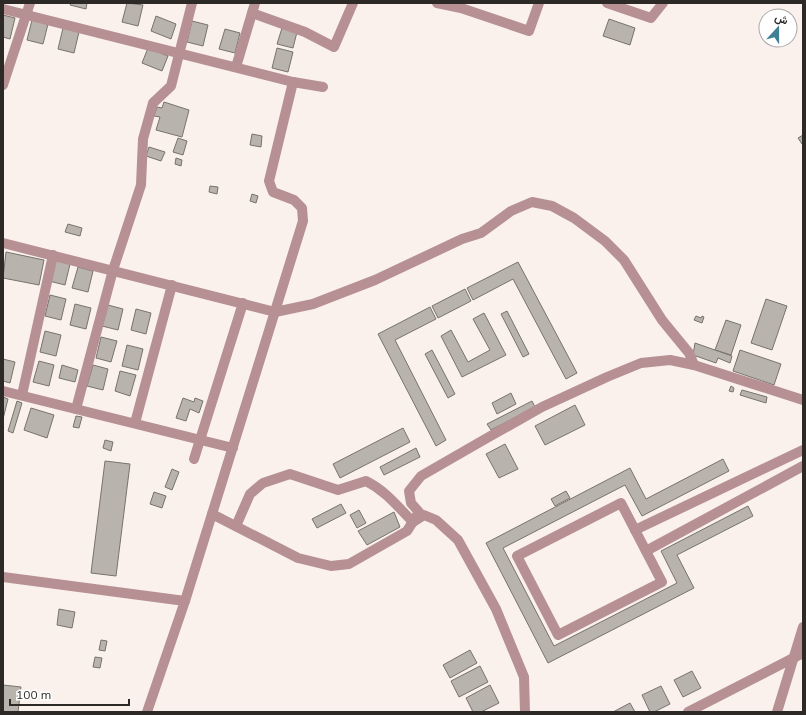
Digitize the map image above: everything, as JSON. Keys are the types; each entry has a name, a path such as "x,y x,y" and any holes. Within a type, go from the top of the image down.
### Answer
{"street":[{"path":"3,85 28,14 30,3"},
{"path":"76,409 113,270 140,185 142,139 153,103 171,86 192,3"},
{"path":"236,67 255,3"},
{"path":"252,13 305,32 334,47 353,3"},
{"path":"437,3 462,6 530,30 539,3"},
{"path":"607,3 651,18 663,3"},
{"path":"3,8 293,82 322,87"},
{"path":"147,712 185,601 303,221 302,208 294,200 273,192 268,181 293,82"},
{"path":"3,243 275,312 313,304 375,280 462,239 481,233 511,211 532,202 552,206 574,218 605,241 624,260 662,320 689,354 694,365"},
{"path":"22,395 53,255"},
{"path":"135,423 172,285"},
{"path":"194,459 244,303"},
{"path":"212,514 298,558 331,566 349,564 407,531 419,512 411,502 409,491 421,476 542,407 641,363 670,360 694,365 803,400"},
{"path":"3,391 233,448"},
{"path":"635,530 803,450"},
{"path":"646,551 803,466"},
{"path":"236,526 250,494 263,483 290,474 338,490 366,481 378,487 413,522"},
{"path":"621,503 635,530 662,582 558,635 517,556 621,503"},
{"path":"413,522 424,515 436,520 458,540 496,609 524,677 525,712"},
{"path":"3,577 185,601"},
{"path":"777,712 803,627"},
{"path":"688,712 803,653"}],"building":[{"path":"71,3 87,3 86,9 70,5"},
{"path":"127,3 143,5 138,26 122,22"},
{"path":"3,15 15,18 10,39 3,37"},
{"path":"156,16 176,24 171,39 151,31"},
{"path":"609,19 635,28 630,45 603,36"},
{"path":"32,20 48,24 43,44 27,40"},
{"path":"192,21 208,25 203,46 187,42"},
{"path":"63,28 79,32 74,53 58,49"},
{"path":"282,28 297,32 293,48 277,44"},
{"path":"225,29 240,33 235,53 219,49"},
{"path":"148,48 168,56 162,71 142,63"},
{"path":"277,48 293,52 288,72 272,68"},
{"path":"164,102 189,110 182,137 156,130 160,117 154,116 157,107 162,108"},
{"path":"252,134 262,136 261,147 250,145"},
{"path":"803,135 803,143 802,144 798,138"},
{"path":"178,138 187,141 183,155 173,152"},
{"path":"149,147 165,152 161,161 146,156"},
{"path":"176,158 182,160 181,166 175,164"},
{"path":"210,186 218,187 217,194 209,192"},
{"path":"252,194 258,196 256,203 250,201"},
{"path":"68,224 82,228 80,236 65,232"},
{"path":"6,252 44,260 39,285 3,278"},
{"path":"55,260 70,264 65,285 49,281"},
{"path":"518,262 577,373 566,379 513,279 473,300 467,288"},
{"path":"78,267 93,271 88,292 72,288"},
{"path":"465,289 471,301 438,318 432,306"},
{"path":"50,295 66,299 61,320 45,316"},
{"path":"766,299 787,306 772,350 751,343"},
{"path":"75,304 91,308 86,329 70,325"},
{"path":"108,305 123,309 118,330 102,326"},
{"path":"430,307 436,319 395,340 446,440 436,446 378,334"},
{"path":"136,309 151,313 146,334 131,330"},
{"path":"507,311 529,354 523,357 501,314"},
{"path":"484,313 506,355 462,377 441,336 451,330 468,362 490,350 473,319"},
{"path":"696,316 701,318 702,316 704,317 702,323 694,320"},
{"path":"726,320 741,325 731,355 715,350"},
{"path":"45,331 61,335 56,356 40,352"},
{"path":"101,337 117,341 111,362 96,358"},
{"path":"695,343 732,356 730,363 718,358 716,363 693,355"},
{"path":"127,345 143,349 138,370 122,366"},
{"path":"432,350 455,394 448,398 425,354"},
{"path":"740,350 781,364 774,385 733,371"},
{"path":"3,359 15,362 10,383 3,381"},
{"path":"39,361 54,365 49,386 33,382"},
{"path":"62,365 78,370 75,382 59,378"},
{"path":"93,365 108,369 103,390 87,386"},
{"path":"120,371 136,375 130,396 115,391"},
{"path":"731,386 734,388 733,392 729,391"},
{"path":"742,390 767,397 766,403 740,395"},
{"path":"511,393 516,404 497,414 492,403"},
{"path":"3,397 8,399 3,419"},
{"path":"183,398 194,402 195,398 203,401 199,413 190,409 186,421 176,418"},
{"path":"17,401 22,403 13,433 8,431"},
{"path":"532,401 535,407 491,430 487,424"},
{"path":"575,405 585,425 545,445 535,426"},
{"path":"31,408 54,415 47,438 24,430"},
{"path":"76,416 82,417 79,428 73,427"},
{"path":"403,428 410,442 340,478 333,464"},
{"path":"105,440 113,442 111,451 103,448"},
{"path":"505,444 518,469 499,478 486,454"},
{"path":"416,448 420,457 384,475 380,467"},
{"path":"723,459 729,471 642,516 625,485 503,548 554,646 677,583 661,551 748,506 753,516 677,555 694,588 548,663 486,543 630,468 646,499"},
{"path":"105,461 130,464 116,576 91,573"},
{"path":"172,469 179,472 172,490 165,487"},
{"path":"566,491 570,498 555,506 551,499"},
{"path":"154,492 166,496 162,508 150,504"},
{"path":"341,504 346,513 317,528 312,519"},
{"path":"359,510 366,523 357,528 350,515"},
{"path":"394,512 400,527 367,545 358,531"},
{"path":"59,609 75,612 72,628 57,625"},
{"path":"101,640 107,641 105,651 99,650"},
{"path":"470,650 477,663 450,678 443,665"},
{"path":"95,657 102,658 100,668 93,667"},
{"path":"480,666 488,682 459,697 451,681"},
{"path":"692,671 701,688 683,697 674,680"},
{"path":"3,685 21,687 18,712 3,712"},
{"path":"490,685 499,703 481,712 473,712 466,698"},
{"path":"661,686 670,704 654,712 650,712 642,695"},
{"path":"630,703 635,712 613,712"}]}
